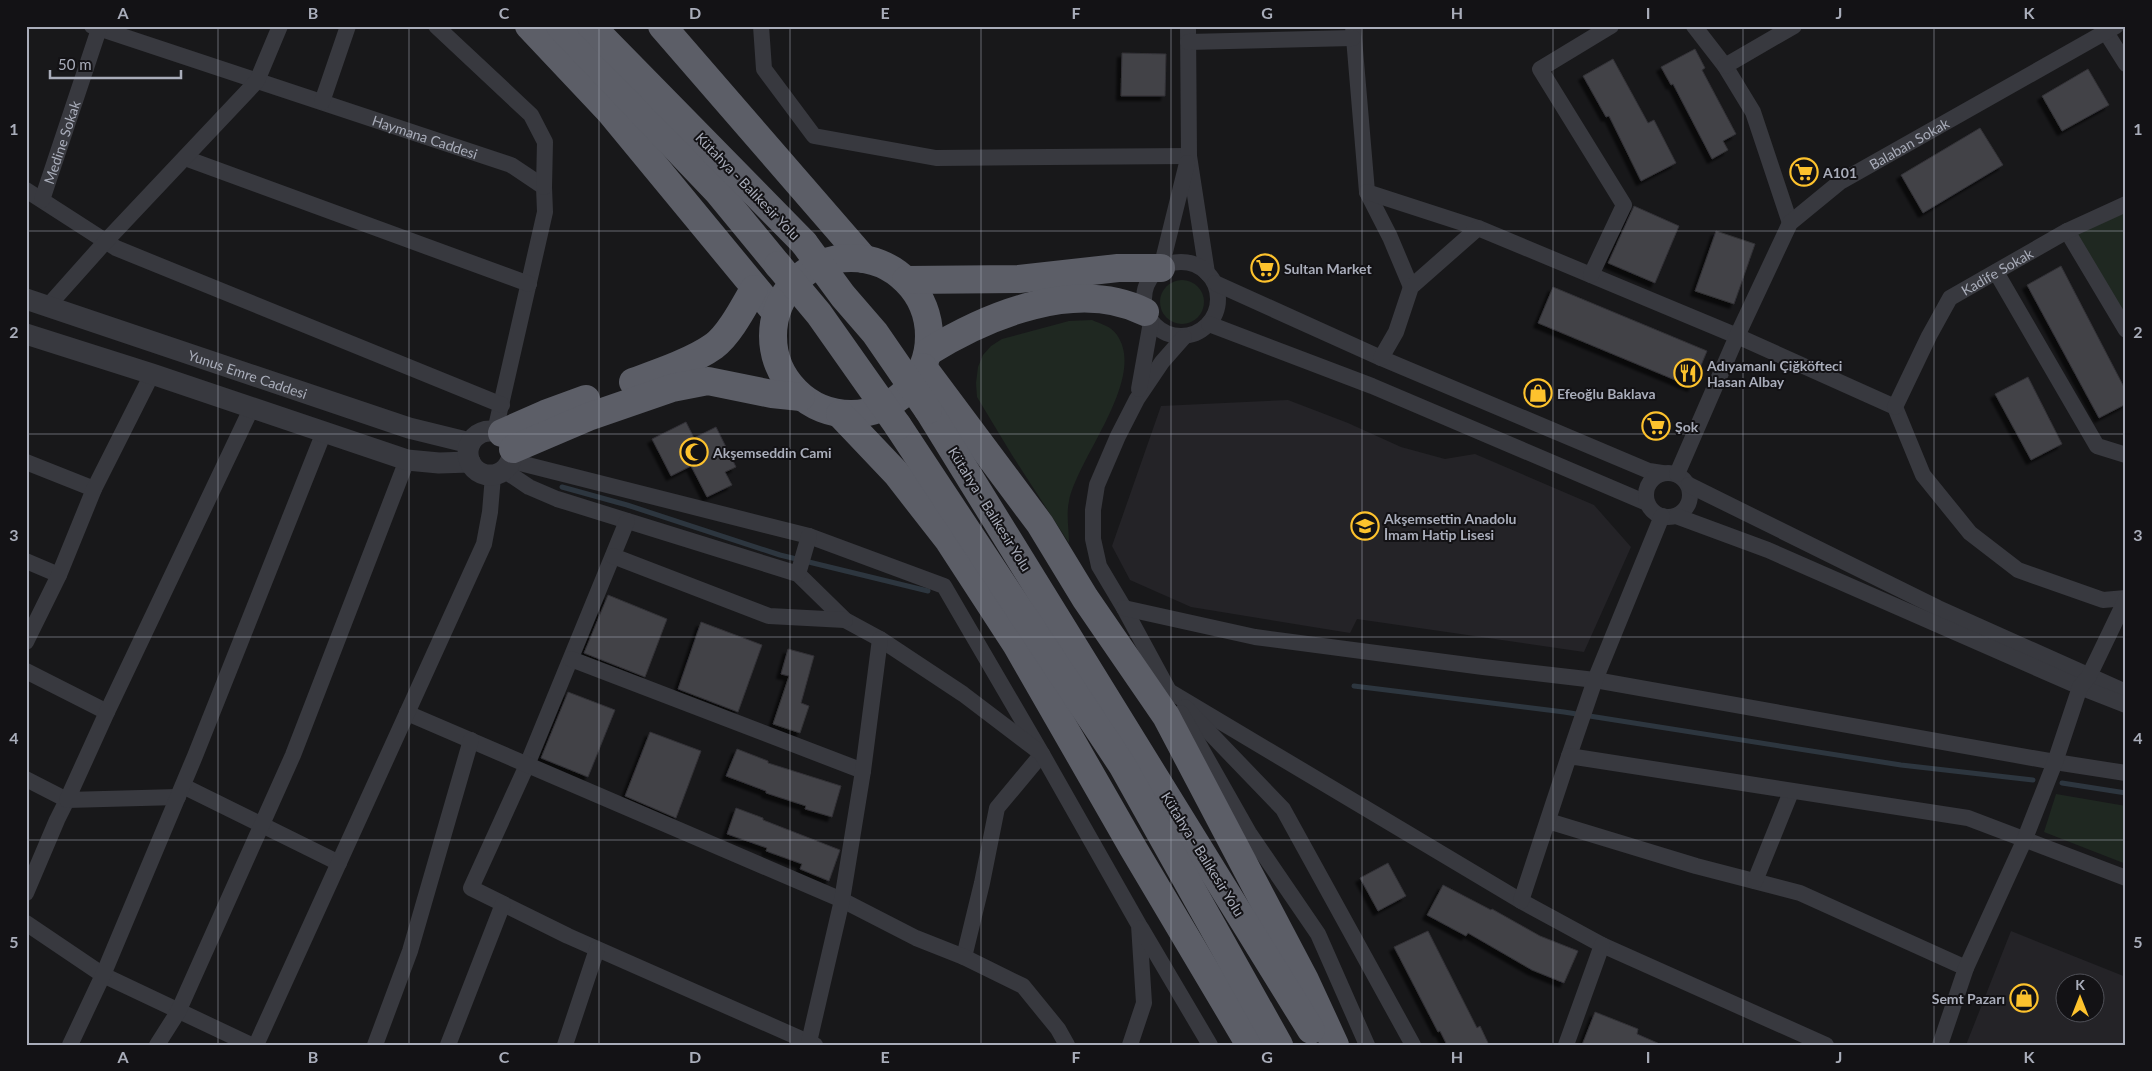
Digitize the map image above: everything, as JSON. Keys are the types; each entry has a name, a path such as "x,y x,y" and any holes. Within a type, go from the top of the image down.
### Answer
{"highway":[{"path":"529,26 611,113 754,289 776,313"},
{"name":"Kütahya - Balıkesir Yolu","path":"560,26 718,192 819,314 898,426 1122,765 1279,1045"},
{"name":"Kütahya - Balıkesir Yolu","path":"591,26 804,243 843,296 875,333 928,410 1289,992 1319,1045"},
{"path":"662,26 864,259"},
{"path":"842,258 864,259 887,266 906,280 918,295 926,313 930,332 926,360 913,385 898,399 886,406 860,414 840,414 819,408 801,397 785,380 776,359 772,336 776,313 785,293 801,276 820,264 842,258"},
{"path":"906,280 1019,279 1118,268 1161,268"},
{"path":"503,454 545,414 665,371 715,345 732,326 754,289"},
{"path":"926,360 960,332 1010,312 1061,300 1098,298 1128,305 1148,317"},
{"path":"926,360 1040,524 1085,598 1166,716 1292,954 1335,1045"},
{"path":"503,454 588,417 672,388 708,381 772,394 801,397"},
{"path":"840,414 896,473 949,542 1016,644 1133,848 1250,1045"}],"street":[{"path":"48,306 106,241 257,81 280,26"},
{"path":"322,102 348,26"},
{"path":"256,1045 484,544 503,454 502,405 545,212 545,142 531,115 436,26"},
{"path":"761,26 764,69 814,136 936,158 1189,156"},
{"path":"1591,275 1624,204 1540,69 1611,26"},
{"path":"1694,26 1725,66 1753,112 1790,223"},
{"path":"1725,66 1794,26"},
{"name":"Haymana Caddesi","path":"97,27 511,164 544,187"},
{"name":"Medine Sokak","path":"42,200 97,27"},
{"path":"2108,28 2126,64"},
{"name":"Balaban Sokak","path":"1676,477 1737,336 1790,223 1840,182 2108,28"},
{"path":"1148,317 1160,331 1171,336 1184,337 1193,335 1210,324 1218,304 1218,293 1211,278 1189,156 1188,34 1353,32 1367,192 1390,237 1411,287"},
{"path":"1161,268 1189,156"},
{"path":"184,158 529,284"},
{"path":"26,190 116,248 502,405"},
{"path":"1367,192 1478,228 1737,336 1895,407 1923,475 1970,533 2018,570 2103,600 2126,598"},
{"name":"Kadife Sokak","path":"1895,407 1929,336 1950,298 2068,231 2126,204"},
{"path":"1381,358 1396,332 1411,287 1478,228"},
{"path":"2068,231 2126,330"},
{"path":"1137,399 1148,317 1143,299 1145,287 1152,276 1161,268 1172,263 1185,262 1197,265 1211,278 1381,358 1649,471 1676,477 2084,681 2126,705"},
{"path":"1996,272 2097,446 2126,455"},
{"name":"Yunus Emre Caddesi","path":"26,299 409,428 470,453"},
{"path":"1210,324 1372,386 1647,503"},
{"path":"26,334 252,407 407,460 439,463 470,453"},
{"path":"1184,337 1162,362 1137,399 1107,459 1097,485 1093,510 1094,539 1099,566 1249,833 1318,934 1367,1045"},
{"path":"26,642 59,575 94,490 152,374"},
{"path":"26,893 56,820 252,407"},
{"path":"503,454 484,475 475,470 470,453 477,436 486,431 529,487 557,499 798,574 846,620 880,639 963,694 1042,754"},
{"path":"73,1044 180,791 324,432"},
{"path":"503,454 808,536 944,586 1138,924 1210,1045"},
{"path":"158,1045 178,1012 293,755 407,460"},
{"path":"26,462 94,490"},
{"path":"1676,477 1650,482 1646,489 1647,503 1650,509 1768,550 2084,681 2126,692"},
{"path":"1521,901 1594,680 1669,516 1687,507 1690,500 1676,477"},
{"path":"627,521 528,765 472,888 597,949 812,1043 842,900 863,771 880,639"},
{"path":"798,574 808,536"},
{"path":"613,556 769,616 846,620"},
{"path":"26,561 59,575"},
{"path":"1940,1045 1966,968 2024,841 2084,681 2126,598"},
{"path":"1124,608 1254,637 1594,680 2126,773"},
{"path":"571,659 863,771"},
{"path":"26,671 107,712"},
{"path":"1169,691 1521,901 1602,945 1826,1045"},
{"path":"1169,691 1283,809 1414,1045"},
{"path":"407,713 842,900 916,938 964,957 1023,986 1058,1029 1067,1045"},
{"path":"375,1045 410,951 471,740"},
{"path":"964,957 982,883 996,808 1042,754"},
{"path":"1569,756 1968,818 2024,841 2126,878"},
{"path":"26,779 67,800 180,791 261,826 339,863"},
{"path":"1755,881 1791,792"},
{"path":"1548,822 1696,866 1800,893 1966,968"},
{"path":"448,1045 503,904"},
{"path":"26,923 103,975 250,1045"},
{"path":"1130,1045 1144,1003 1138,924"},
{"path":"1566,1045 1602,945"},
{"path":"565,1045 597,949"},
{"path":"1052,1045 1058,1029"}],"shaded area":[{"path":"2126,209 2126,322 2074,234"},
{"path":"1182,280 1194,284 1200,290 1204,302 1200,314 1194,320 1182,324 1170,320 1164,314 1160,302 1164,290 1170,284"},
{"path":"1092,320 1109,327 1117,335 1124,353 1123,373 1108,418 1075,483 1069,501 1069,543 977,397 976,383 978,367 983,355 991,346 1002,339 1069,321"},
{"name":"Akşemsettin Anadolu İmam Hatip Lisesi","path":"1288,400 1348,423 1401,447 1445,459 1475,454 1594,505 1631,547 1584,652 1357,619 1350,633 1191,607 1130,580 1112,546 1161,406"},
{"path":"2056,794 2126,806 2126,864 2044,832"},
{"name":"Semt Pazarı","path":"2011,931 2126,977 2126,1045 1966,1045"}],"building":[{"path":"1695,49 1705,68 1702,70 1736,134 1723,141 1728,150 1712,159 1673,84 1671,85 1661,67"},
{"path":"1122,53 1166,54 1165,96 1121,96"},
{"path":"1613,59 1648,123 1654,120 1676,163 1641,181 1609,116 1606,117 1583,76"},
{"path":"2088,69 2109,105 2062,131 2042,96"},
{"path":"1980,128 2003,165 1923,213 1901,175"},
{"path":"1634,206 1679,226 1655,283 1608,263"},
{"path":"1716,231 1755,244 1734,304 1695,291"},
{"path":"2061,266 2126,391 2126,404 2099,418 2027,285"},
{"path":"1553,287 1707,351 1692,387 1538,323"},
{"path":"2028,377 2062,444 2031,460 1995,394"},
{"name":"Akşemseddin Cami","path":"686,422 694,438 716,427 736,467 725,472 732,485 707,497 691,466 671,476 652,439"},
{"path":"608,595 667,619 645,677 584,653"},
{"path":"701,622 762,645 738,712 678,689"},
{"path":"788,649 814,656 801,703 809,706 800,733 773,724 789,676 781,674"},
{"path":"568,692 615,710 588,777 541,758"},
{"path":"650,732 701,751 676,818 625,796"},
{"path":"737,749 768,761 768,763 841,786 832,817 805,809 806,806 766,793 766,791 726,776"},
{"path":"736,808 840,850 829,881 800,869 802,864 766,851 767,848 727,834"},
{"path":"1388,863 1406,896 1378,911 1360,878"},
{"path":"1443,885 1492,909 1540,936 1578,951 1564,983 1532,970 1468,933 1466,936 1427,915"},
{"path":"1428,931 1477,1028 1480,1026 1489,1045 1447,1045 1440,1031 1438,1032 1394,947"},
{"path":"1595,1012 1638,1029 1637,1034 1662,1045 1582,1045"}],"waterway":[{"path":"562,487 627,505 780,555 928,591"},
{"path":"1354,686 1564,712 1901,765 2033,780"},
{"path":"2062,783 2126,793"}],"place":[{"name":"A101","path":"1804,172"},
{"name":"Sultan Market","path":"1265,268"},
{"name":"Adıyamanlı Çiğköfteci Hasan Albay","path":"1688,373"},
{"name":"Efeoğlu Baklava","path":"1538,393"},
{"name":"Şok","path":"1656,426"},
{"name":"Akşemseddin Cami","path":"694,452"},
{"name":"Akşemsettin Anadolu İmam Hatip Lisesi","path":"1365,526"},
{"name":"Semt Pazarı","path":"2024,998"}]}
